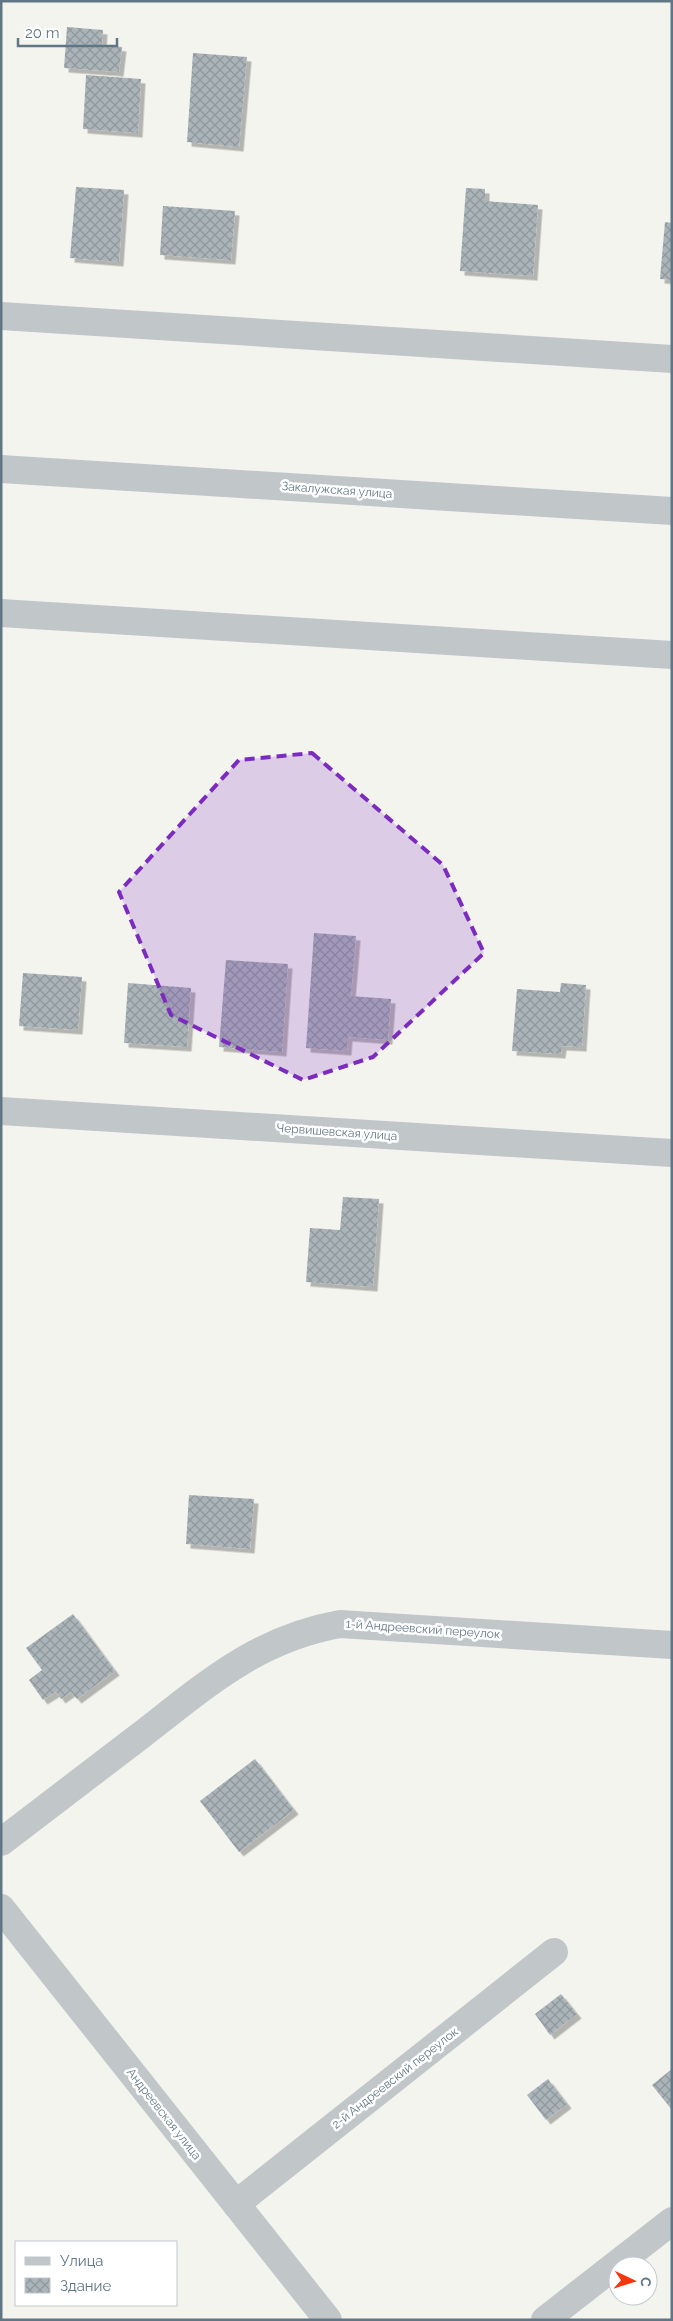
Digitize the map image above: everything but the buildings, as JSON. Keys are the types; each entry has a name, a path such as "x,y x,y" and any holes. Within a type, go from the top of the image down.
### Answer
{"street":[{"path":"1,316 672,359"},
{"name":"Закалужская улица","path":"1,470 672,511"},
{"path":"1,612 672,655"},
{"name":"Червишевская улица","path":"1,1111 672,1153"},
{"name":"1-й Андреевский переулок","path":"1,1842 223,1672 290,1636 340,1624 672,1646"},
{"name":"Андреевская улица","path":"1,1908 328,2320"},
{"name":"2-й Андреевский переулок","path":"236,2204 554,1952"},
{"path":"545,2320 672,2221"}],"highlighted area":[{"path":"312,753 443,865 484,953 373,1057 303,1080 171,1015 119,892 239,760"}]}
